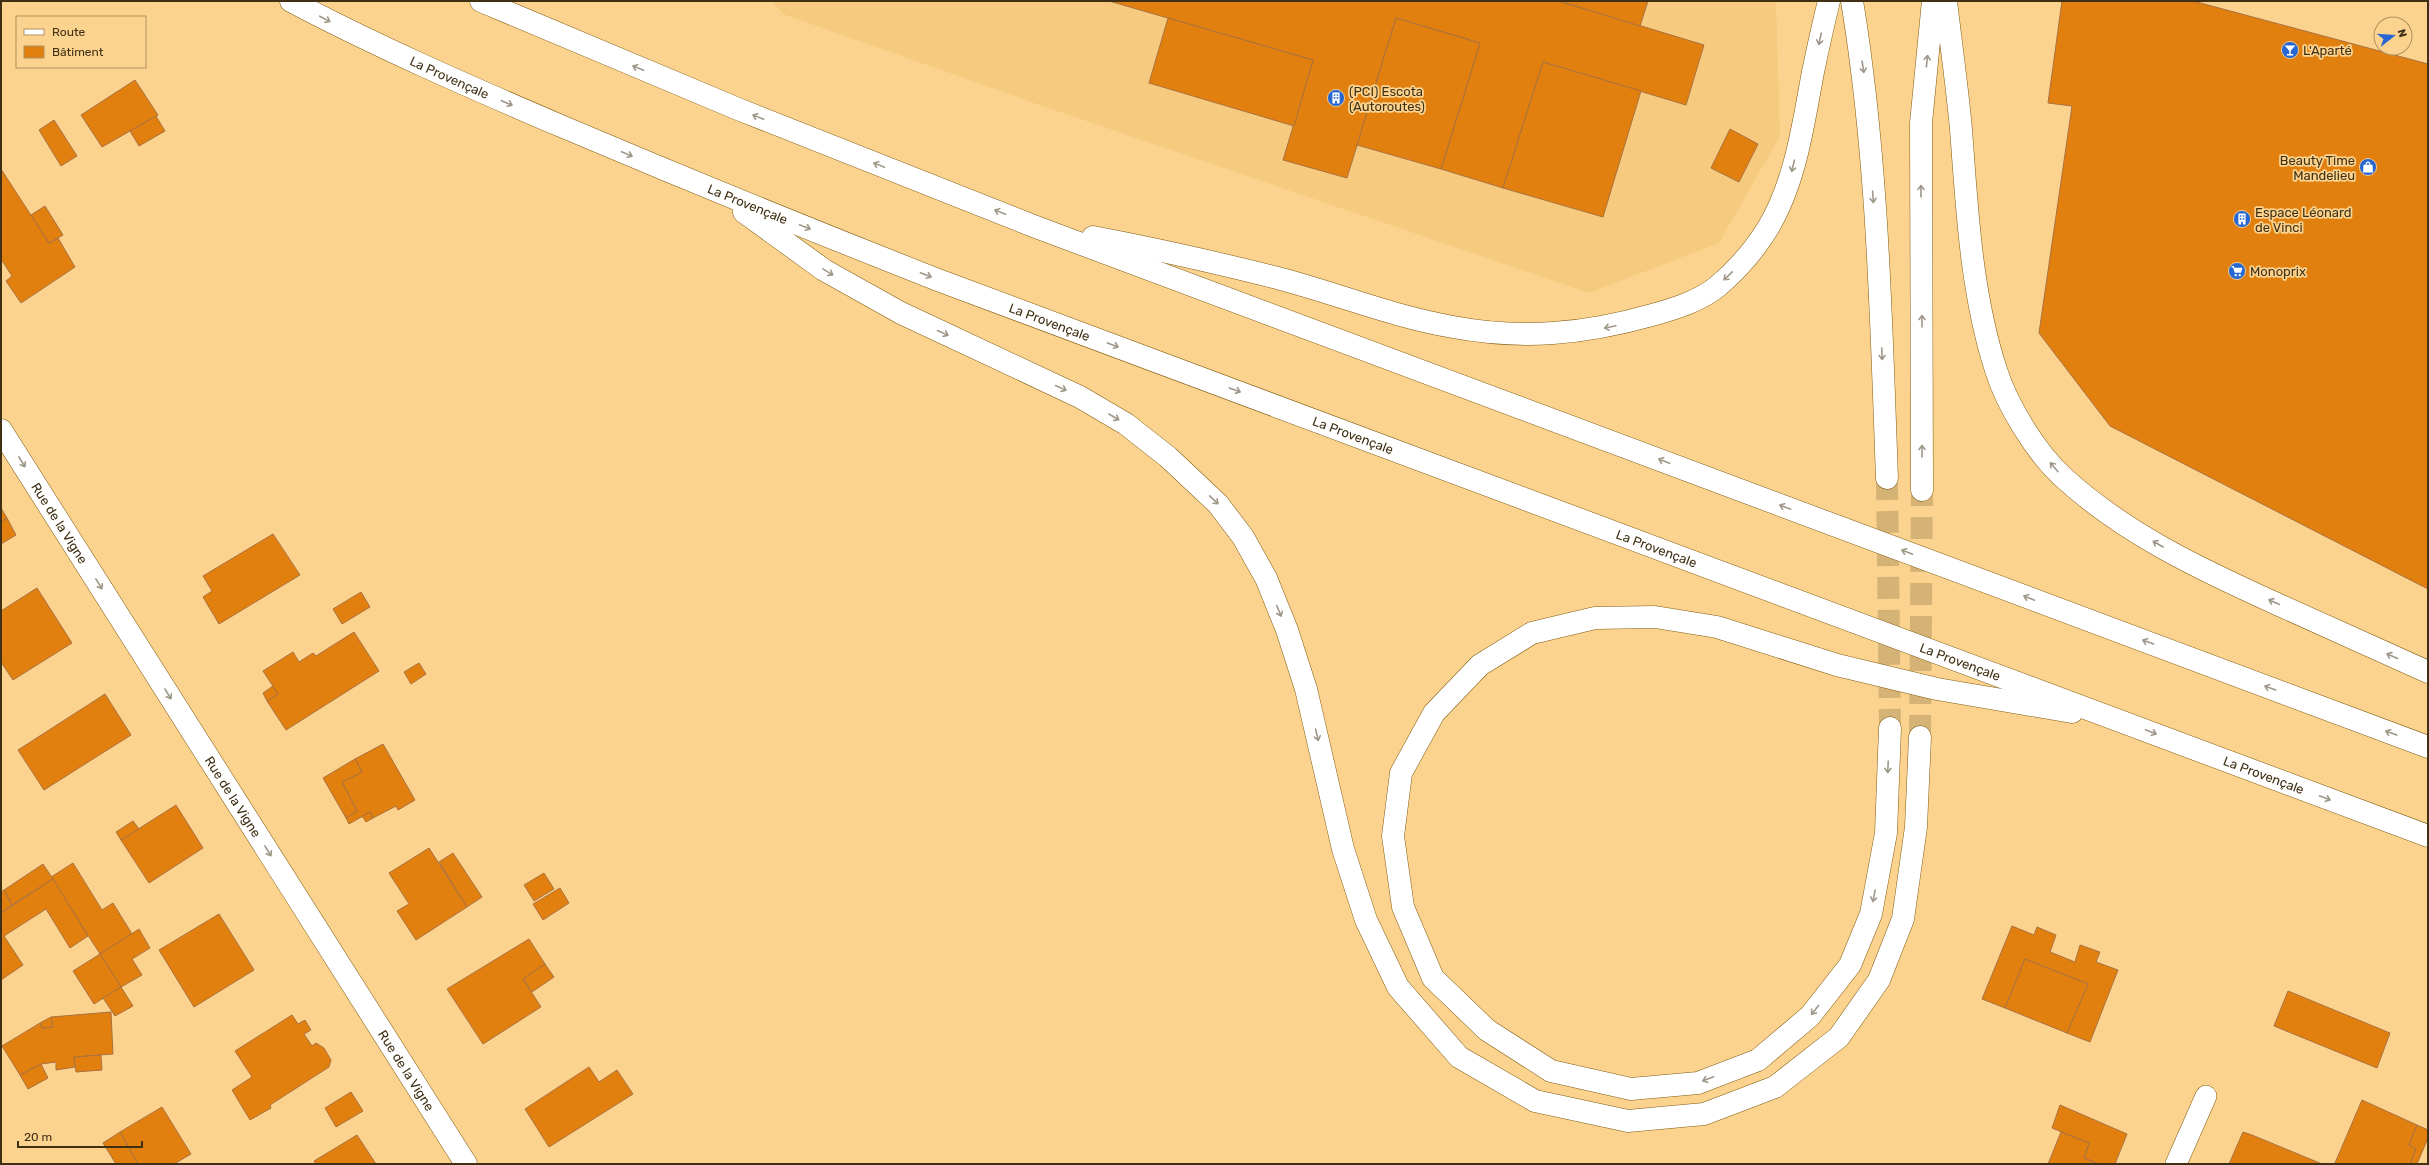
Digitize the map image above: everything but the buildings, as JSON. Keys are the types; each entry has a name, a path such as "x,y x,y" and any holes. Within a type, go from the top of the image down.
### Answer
{"main road":[{"name":"La Provençale","path":"291,1 334,24 500,100 716,193 945,282 2428,836"},
{"path":"481,1 731,106 1036,226 2428,747"},
{"path":"1036,226 1173,252 1283,280 1451,327 1494,333 1546,335 1591,331 1648,316 1694,301 1717,288 1743,262 1768,228 1788,188 1803,128 1829,1"},
{"path":"1852,1 1864,73 1880,283 1887,478"},
{"path":"1922,490 1921,123 1933,1"},
{"path":"1946,1 1973,263 1983,313 1996,370 2012,408 2036,446 2063,478 2117,520 2202,570 2428,672"},
{"path":"716,193 824,270 895,310 1080,397 1126,424 1168,457 1218,504 1243,537 1266,578 1287,630 1306,689 1343,849 1366,920 1398,987 1460,1057 1535,1101 1628,1121 1704,1114 1775,1086 1839,1037 1879,980 1903,920 1916,827 1920,737"},
{"name":"Rue de la Vigne","path":"1,430 466,1164"},
{"path":"1890,728 1886,833 1871,914 1850,965 1810,1016 1758,1060 1698,1083 1631,1089 1551,1071 1487,1030 1433,978 1404,907 1394,836 1401,773 1439,708 1480,665 1532,633 1595,618 1655,617 1717,627 1837,665 1938,688 2021,705 2115,719"}],"lane":[{"path":"2176,1164 2206,1096"}],"shaded area":[{"path":"772,1 1776,1 1780,136 1719,243 1589,293 1048,108 783,14"}],"tunnel":[{"path":"1887,478 1890,728"},
{"path":"1920,737 1922,490"}],"place":[{"name":"L'Aparté","path":"2290,50"},
{"name":"(PCI) Escota (Autoroutes)","path":"1336,98"},
{"name":"Beauty Time Mandelieu","path":"2368,167"},
{"name":"Espace Léonard de Vinci","path":"2242,219"},
{"name":"Monoprix","path":"2237,271"}]}
